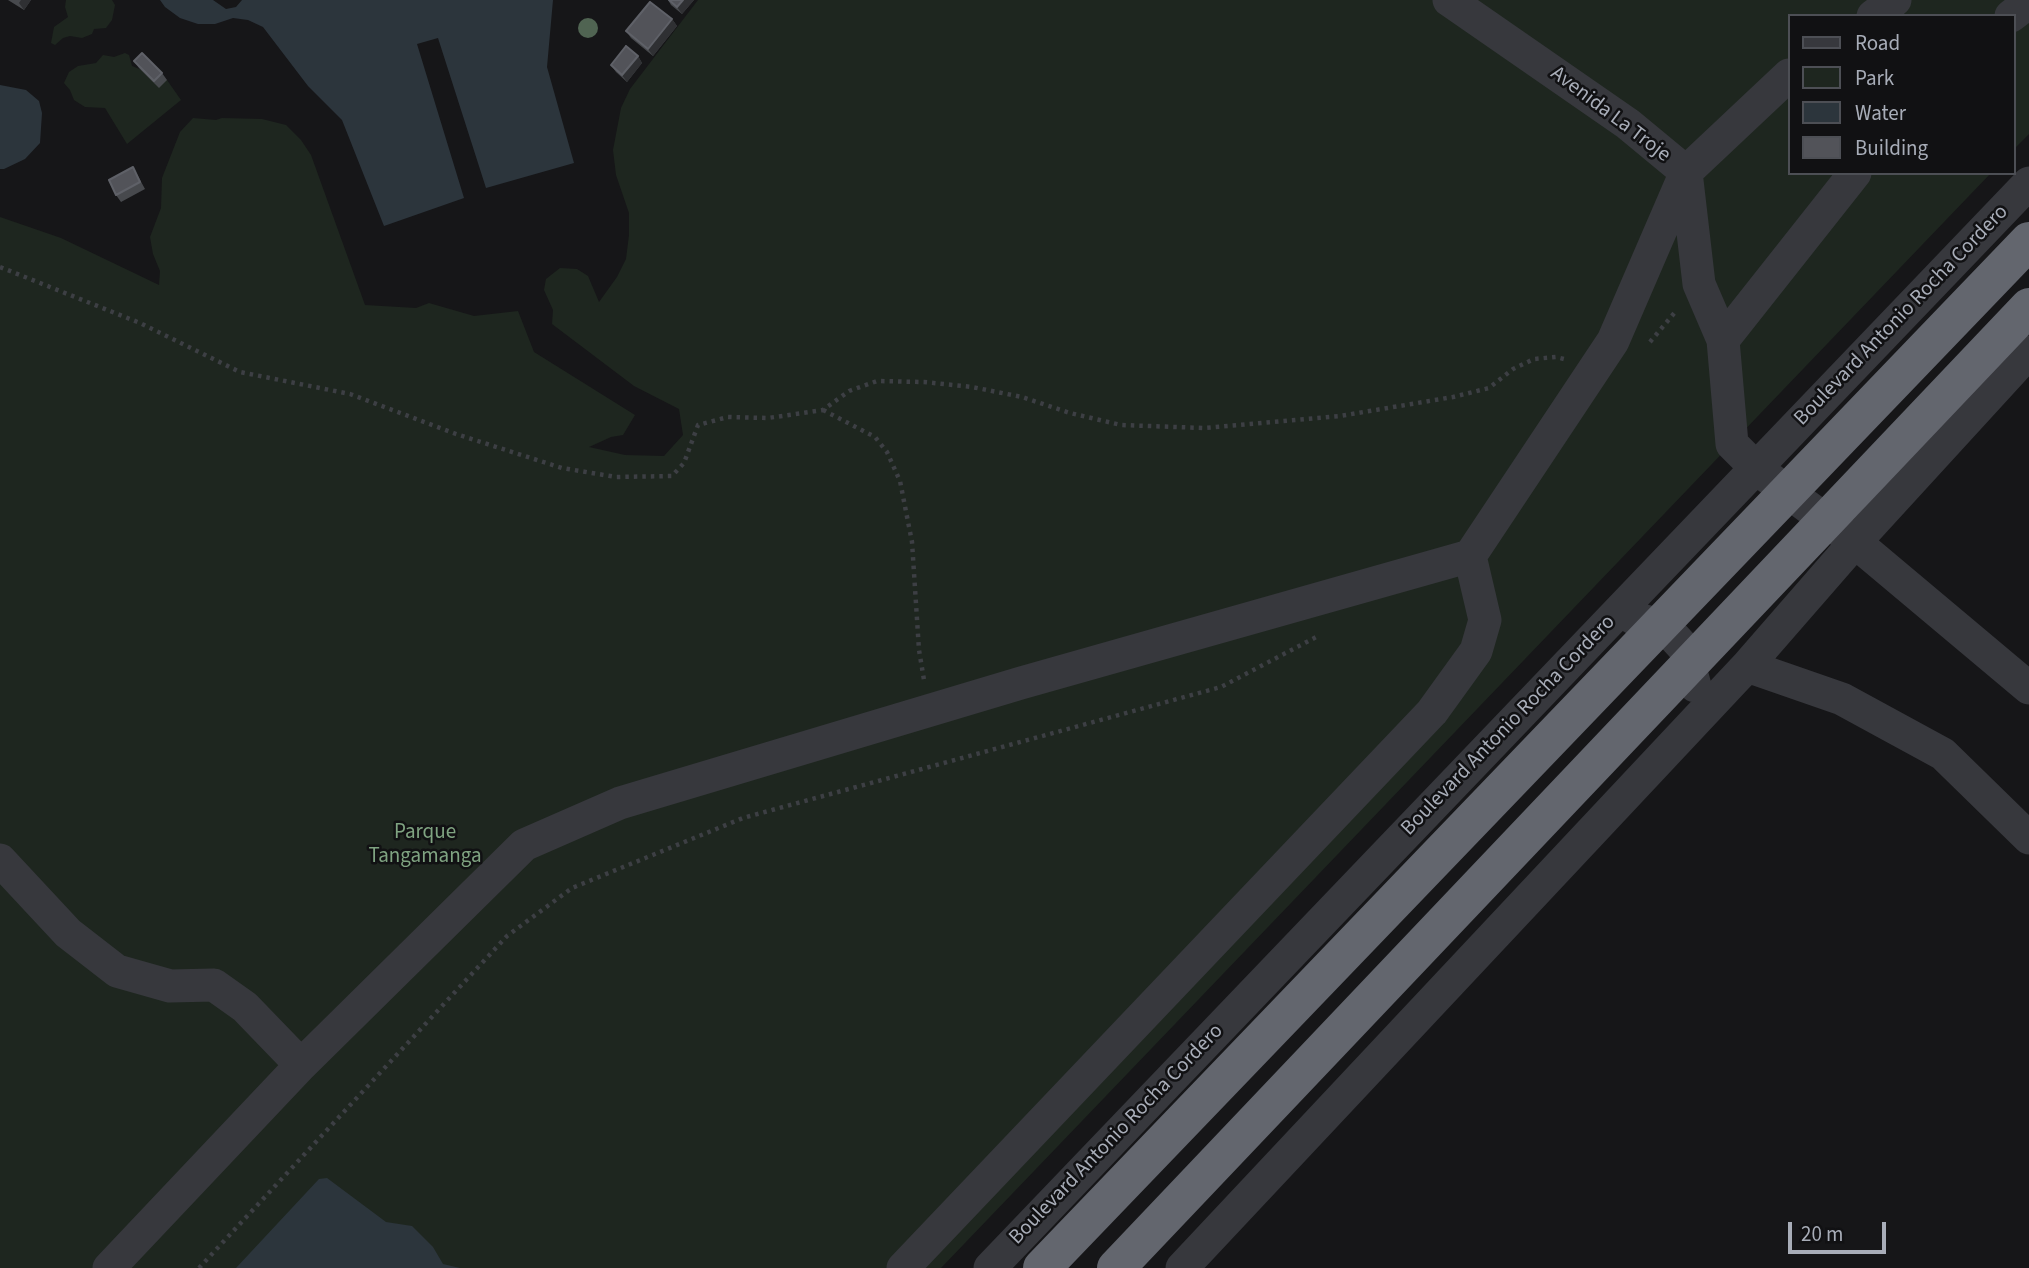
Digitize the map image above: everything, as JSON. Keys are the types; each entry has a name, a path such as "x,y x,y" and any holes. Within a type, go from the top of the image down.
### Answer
{"highway":[{"path":"1042,1268 2029,242"},
{"path":"1116,1268 2029,307"}],"street":[{"name":"Avenida La Troje","path":"1449,0 1628,124 1686,172 1699,284 1723,340 1732,444 1757,469 1855,542 2029,688"},
{"path":"1876,14 1895,0"},
{"path":"2014,14 2029,2"},
{"path":"108,1268 301,1065 524,845 620,803 933,709 1470,556 1613,341 1686,172 1787,77"},
{"path":"1723,340 1853,175"},
{"name":"Boulevard Antonio Rocha Cordero","path":"990,1268 2029,183"},
{"path":"1182,1268 1747,666 1855,542 2029,352"},
{"path":"903,1268 1432,712 1476,651 1485,620 1470,556"},
{"path":"1616,615 1649,622 1674,637 1685,649 1694,679 1695,696 1690,727"},
{"path":"1747,666 1842,699 1943,754 2029,838"},
{"path":"0,860 68,933 117,971 170,986 214,985 245,1007 301,1065"}],"path":[{"path":"0,267 140,323 240,372 349,394 456,435 562,468 616,477 672,476 684,463 698,425 728,416 768,418 823,410 849,391 877,381 972,387 1022,397 1069,413 1121,425 1204,428 1340,416 1453,397 1489,388 1513,369 1534,359 1556,357 1596,366"},
{"path":"823,410 875,437 887,452 900,481 912,541 919,650 933,709"},
{"path":"199,1268 507,936 572,888 743,818 1221,687 1328,631"}],"green space":[{"path":"66,0 112,0 115,5 112,20 106,28 94,29 92,34 82,38 63,38 55,45 51,43 54,27 68,17"},
{"name":"Parque Tangamanga","path":"698,0 2029,0 2029,134 2015,148 2015,14 1787,14 1787,175 1989,175 941,1268 0,1268 0,217 61,238 159,285 160,271 150,237 161,208 162,178 180,132 193,118 262,119 286,125 311,155 365,305 416,308 429,303 474,316 518,311 534,352 635,415 623,435 611,437 589,447 625,455 664,456 683,435 679,409 634,386 552,324 553,310 544,290 546,279 560,268 577,269 588,276 599,302 626,259 629,213 616,175 613,150 621,108 630,89"},
{"path":"125,53 129,55 132,66 167,80 181,100 127,144 105,108 85,107 74,100 64,83 69,72 78,66 96,63 103,55 114,57"}],"water":[{"path":"160,0 213,0 226,9 236,7 242,0 553,0 547,67 574,163 486,188 438,38 417,44 464,198 384,226 342,120 308,86 263,27 248,20 233,18 215,24 198,24 180,18"},
{"path":"0,85 26,90 39,101 42,113 40,143 25,159 4,169 0,169"},
{"path":"327,1178 386,1222 412,1226 433,1247 443,1264 460,1268 236,1268 319,1179"}],"building":[{"path":"669,0 683,0 677,7"},
{"path":"650,2 672,19 648,49 626,31"},
{"path":"626,46 638,56 622,75 611,65"},
{"path":"142,53 162,73 154,81 134,61"},
{"path":"133,167 140,182 116,195 109,180"}]}
